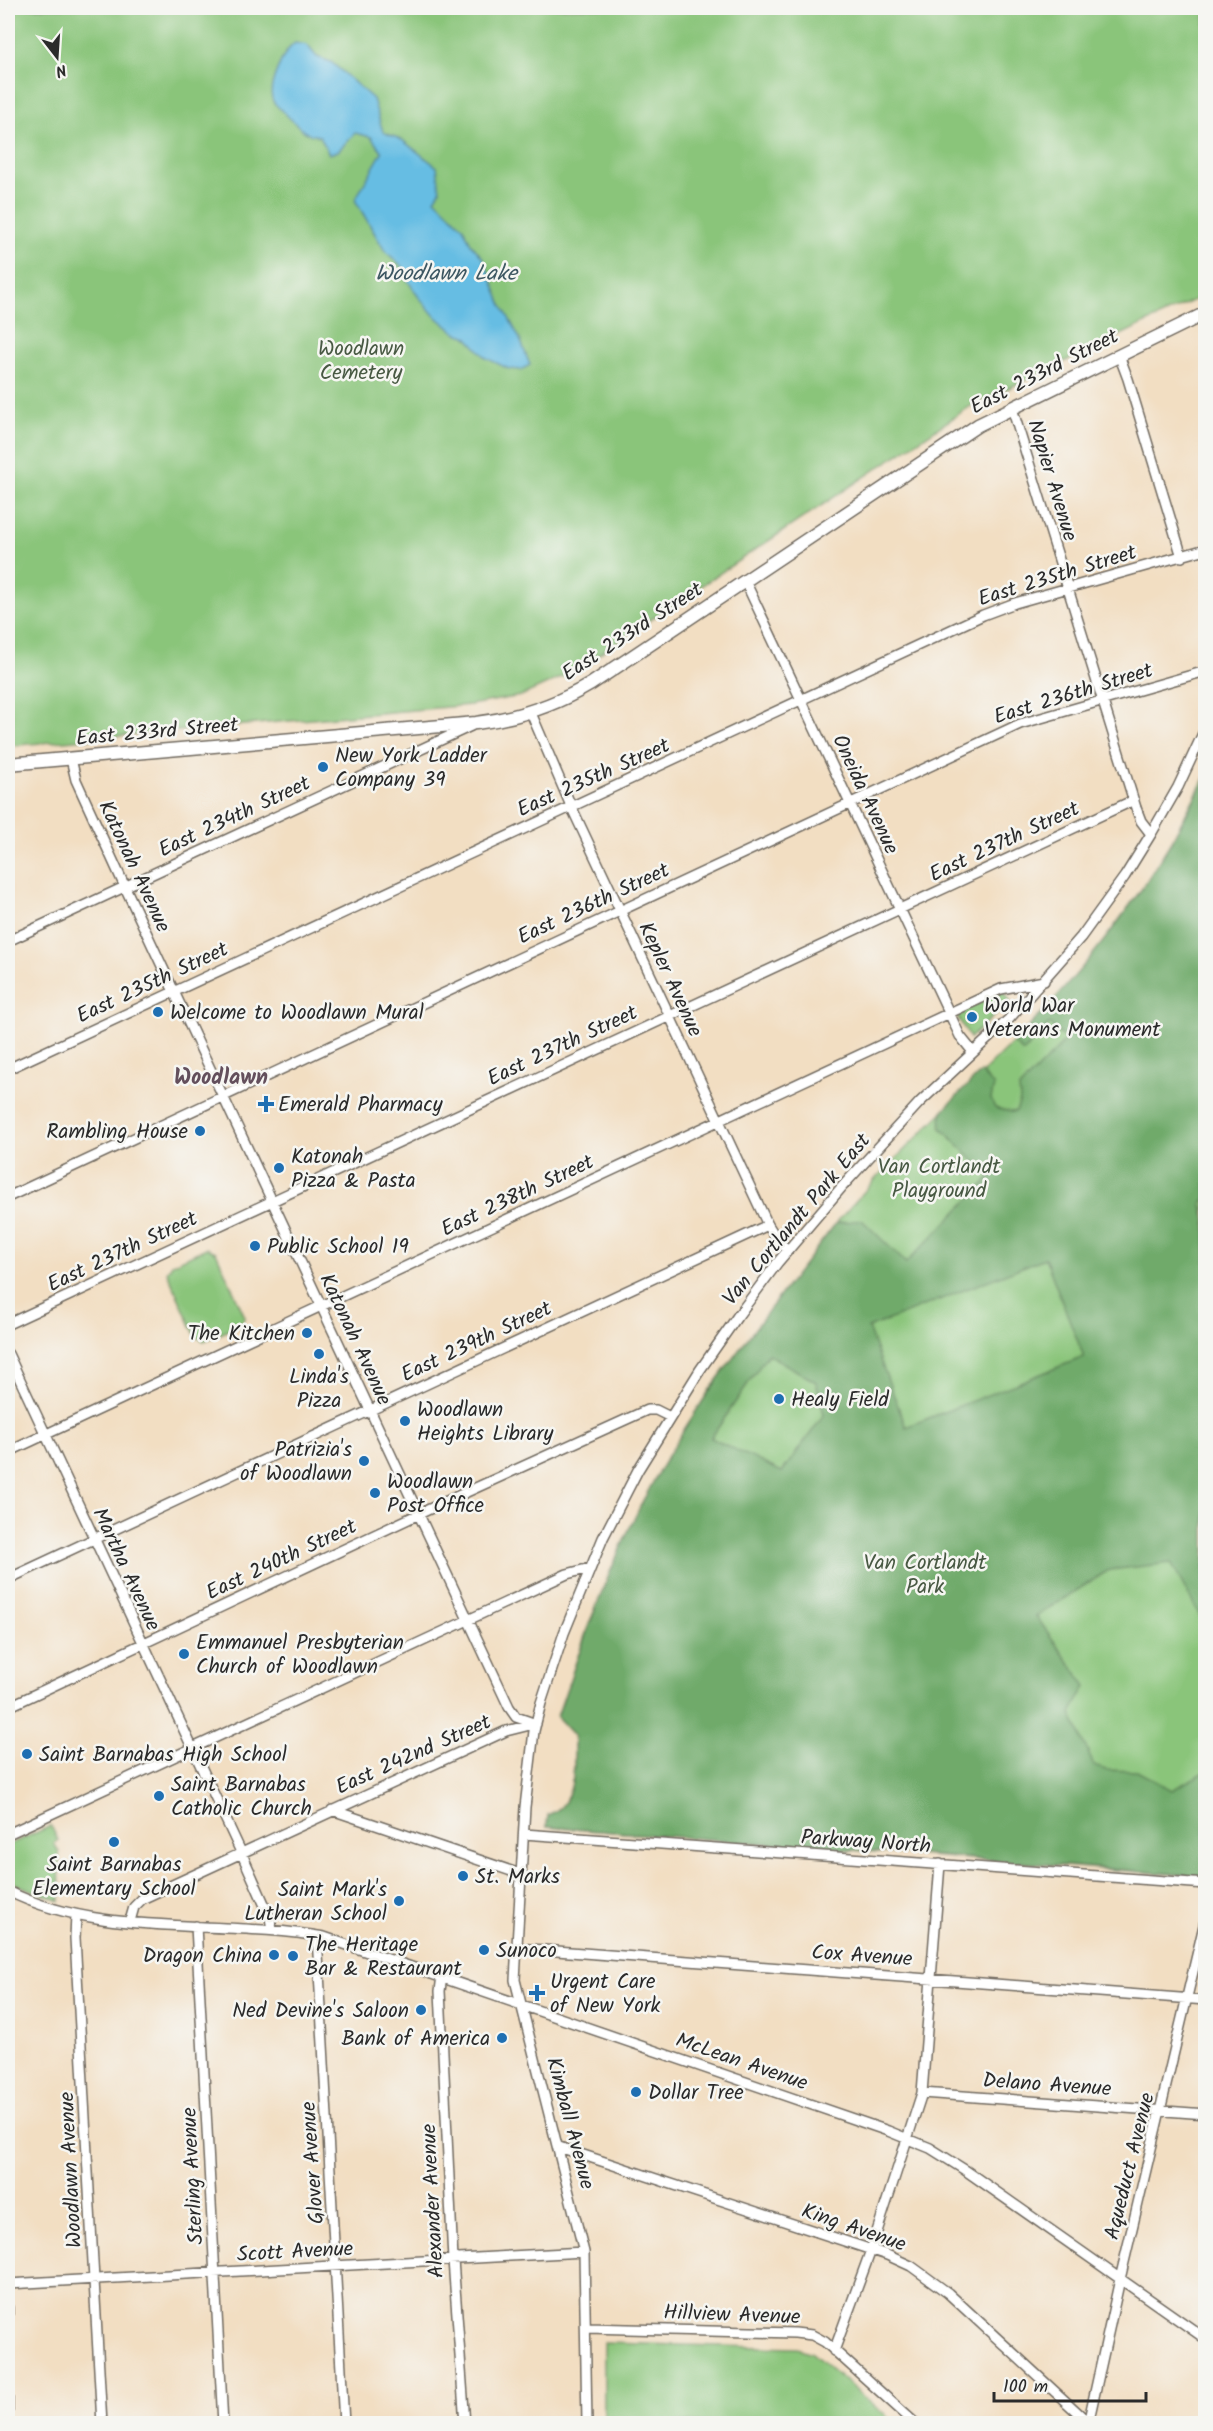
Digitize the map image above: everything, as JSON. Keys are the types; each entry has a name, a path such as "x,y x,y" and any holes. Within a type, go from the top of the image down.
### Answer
{"main road":[{"name":"East 233rd Street","path":"8,764 476,723 531,713 575,693 971,430 1206,313"}],"street":[{"path":"1119,356 1182,556"},
{"name":"Napier Avenue","path":"1012,408 1134,800 1141,820 1151,834"},
{"name":"East 235th Street","path":"8,1069 993,611 1206,549"},
{"name":"Oneida Avenue","path":"745,581 960,1036 973,1052"},
{"name":"East 236th Street","path":"8,1197 1020,724 1206,672"},
{"name":"Kepler Avenue","path":"531,713 619,911 768,1225"},
{"name":"East 234th Street","path":"8,941 476,723"},
{"name":"Van Cortlandt Park East","path":"524,1834 536,1724 558,1650 590,1568 638,1470 670,1417 737,1317 788,1250 920,1102 1009,1019 1096,918 1151,834 1178,787 1206,728"},
{"name":"Katonah Avenue","path":"71,759 74,777 124,887 468,1621 513,1714 519,1719 536,1724"},
{"name":"East 237th Street","path":"8,1324 1134,800"},
{"name":"East 238th Street","path":"8,1452 1007,987 1044,981"},
{"path":"768,1225 776,1238 788,1250"},
{"name":"East 239th Street","path":"8,1579 768,1225"},
{"name":"Martha Avenue","path":"8,1354 241,1852 270,1917 272,1930"},
{"name":"East 240th Street","path":"8,1707 646,1410 659,1411 670,1417"},
{"path":"8,1834 567,1574 590,1568"},
{"name":"East 242nd Street","path":"130,1921 134,1908 142,1899 511,1729 536,1724"},
{"path":"332,1810 523,1875"},
{"name":"Parkway North","path":"524,1834 1206,1884"},
{"name":"Kimball Avenue","path":"524,1834 523,1875 516,1948 516,1988 527,2021 542,2090 559,2147 584,2252 587,2424"},
{"path":"834,2351 871,2250 922,2093 940,1864"},
{"name":"McLean Avenue","path":"8,1891 34,1903 76,1915 130,1921 272,1930 317,1936 354,1945 907,2138 930,2148 958,2165 1206,2339"},
{"name":"Woodlawn Avenue","path":"76,1915 75,1938 102,2424"},
{"name":"Aqueduct Avenue","path":"1089,2423 1120,2279 1206,1917"},
{"name":"Sterling Avenue","path":"196,1926 224,2424"},
{"name":"Glover Avenue","path":"317,1936 344,2424"},
{"name":"Cox Avenue","path":"516,1948 1206,2000"},
{"name":"Alexander Avenue","path":"442,1976 440,1991 453,2260 465,2424"},
{"name":"Delano Avenue","path":"922,2093 1206,2114"},
{"name":"King Avenue","path":"559,2147 871,2250 910,2266 948,2293 1089,2423"},
{"name":"Scott Avenue","path":"8,2284 584,2252"},
{"path":"8,2308 8,2424"},
{"name":"Hillview Avenue","path":"586,2328 795,2332 812,2335 825,2343 916,2424"}],"green space":[{"name":"Woodlawn Cemetery","path":"8,8 1205,8 1205,295 971,406 567,675 521,696 470,705 8,746"},
{"name":"Van Cortlandt Park","path":"1205,777 1205,1877 547,1827 548,1815 561,1807 570,1792 574,1763 574,1735 557,1717 590,1621 643,1500 710,1389 836,1223 879,1175 1052,1004 1097,950 1141,890 1172,840"},
{"name":"Van Cortlandt Park","path":"1205,777 1206,1199 1201,1203 1206,1219 1205,1622 1171,1563 1109,1570 1036,1616 1086,1686 1071,1713 1094,1766 1106,1770 1137,1771 1172,1790 1205,1772 1205,1876 547,1827 548,1815 561,1807 570,1792 572,1782 574,1735 557,1717 566,1690 596,1608 630,1527 685,1428 758,1324 836,1223 862,1220 906,1263 991,1177 940,1127 943,1110 981,1072 994,1086 991,1099 995,1108 1016,1111 1020,1100 1019,1088 1066,1040 1050,1024 1023,1052 1013,1043 1096,951 1145,885 1187,814","holes":["1045,1258 1084,1357 906,1427 868,1328","768,1354 816,1382 824,1415 782,1472 711,1438"]},
{"path":"1004,991 1010,1001 970,1038 955,1013"},
{"path":"206,1248 216,1252 245,1317 239,1326 204,1341 196,1337 167,1272 172,1264"},
{"path":"51,1826 58,1840 54,1843 59,1852 60,1901 18,1885 8,1878 8,1845"},
{"path":"604,2343 798,2348 812,2353 894,2423 604,2423"}],"water":[{"name":"Woodlawn Lake","path":"295,43 307,45 317,57 331,62 373,99 383,132 402,140 437,167 440,191 435,199 463,227 471,244 483,258 530,365 521,370 509,369 486,358 466,336 456,333 434,315 408,281 403,267 385,251 355,200 382,152 371,137 355,133 338,151 329,154 320,136 304,131 273,101 272,87 277,69"}],"place":[{"name":"New York Ladder Company 39","path":"323,767"},
{"name":"Welcome to Woodlawn Mural","path":"158,1012"},
{"name":"World War Veterans Monument","path":"972,1017"},
{"name":"Emerald Pharmacy","path":"266,1104"},
{"name":"Rambling House","path":"200,1131"},
{"name":"Katonah Pizza & Pasta","path":"279,1168"},
{"name":"Public School 19","path":"255,1246"},
{"name":"The Kitchen","path":"307,1333"},
{"name":"Linda's Pizza","path":"319,1354"},
{"name":"Healy Field","path":"779,1399"},
{"name":"Woodlawn Heights Library","path":"405,1421"},
{"name":"Patrizia's of Woodlawn","path":"364,1461"},
{"name":"Woodlawn Post Office","path":"375,1493"},
{"name":"Emmanuel Presbyterian Church of Woodlawn","path":"184,1654"},
{"name":"Saint Barnabas High School","path":"27,1754"},
{"name":"Saint Barnabas Catholic Church","path":"159,1796"},
{"name":"Saint Barnabas Elementary School","path":"114,1842"},
{"name":"St. Marks","path":"463,1876"},
{"name":"Saint Mark's Lutheran School","path":"399,1901"},
{"name":"Sunoco","path":"484,1950"},
{"name":"Dragon China","path":"274,1955"},
{"name":"The Heritage Bar & Restaurant","path":"293,1956"},
{"name":"Urgent Care of New York","path":"537,1993"},
{"name":"Ned Devine's Saloon","path":"421,2010"},
{"name":"Bank of America","path":"502,2038"},
{"name":"Dollar Tree","path":"636,2092"}],"district":[{"name":"Woodlawn","path":"221,1076"}],"park label":[{"name":"Van Cortlandt Playground","path":"939,1178"}]}
